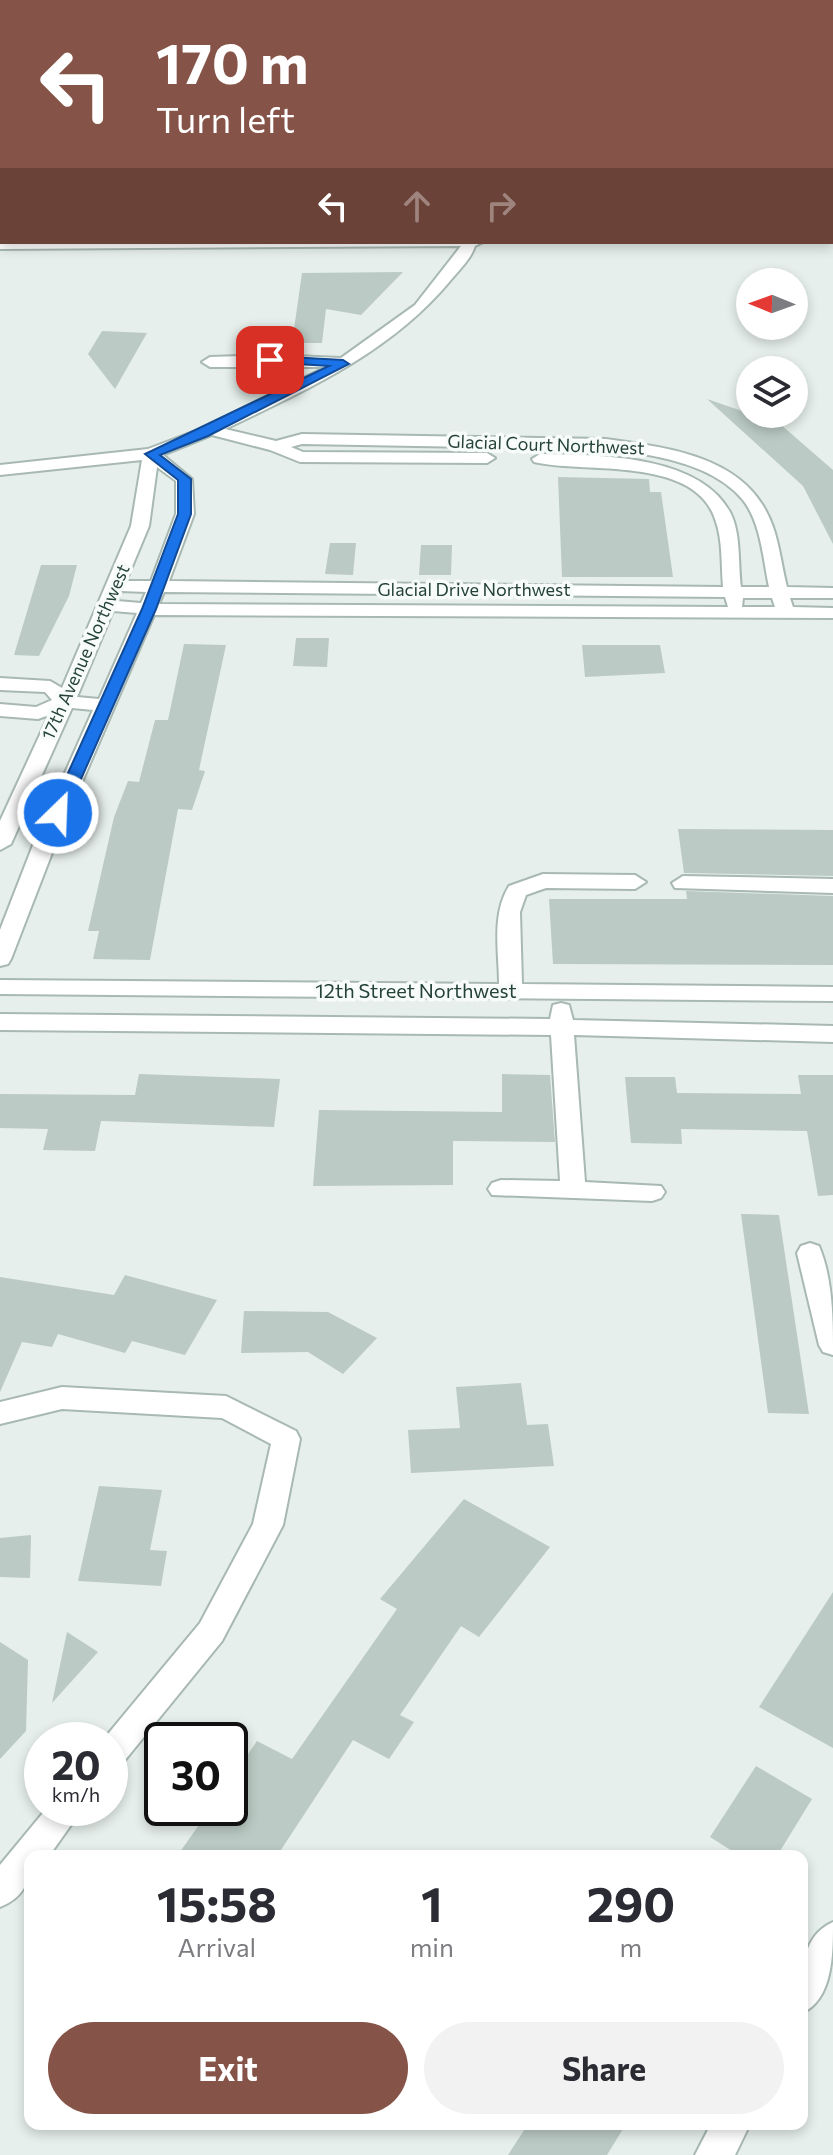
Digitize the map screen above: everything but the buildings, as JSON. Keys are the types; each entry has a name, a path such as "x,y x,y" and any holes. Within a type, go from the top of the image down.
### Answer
{"street":[{"path":"0,245 42,244"},
{"path":"0,470 151,454 210,430 343,364 420,308 467,251 469,244"},
{"path":"210,362 270,360 343,364"},
{"name":"Glacial Court Northwest","path":"210,430 276,446 302,439 593,444 654,449 705,466 744,489 760,515 786,613"},
{"path":"276,446 300,457 603,461 641,466 680,478 708,493 723,515 732,592 738,613"},
{"path":"0,959 46,840 149,609 185,514 184,479 151,454"},
{"name":"17th Avenue Northwest","path":"3,838 140,526 151,454"},
{"name":"Glacial Drive Northwest","path":"116,586 833,593"},
{"path":"107,605 149,609 833,613"},
{"path":"0,684 50,687 65,702"},
{"path":"0,710 38,713 65,702 105,705"},
{"path":"3,838 46,840"},
{"path":"511,992 509,912 517,891 543,881 635,882"},
{"path":"683,883 833,886"},
{"name":"12th Street Northwest","path":"0,987 833,994"},
{"path":"560,992 573,1190"},
{"path":"0,1022 562,1027 833,1034"},
{"path":"501,1189 652,1192"},
{"path":"810,1253 833,1345"},
{"path":"0,1413 62,1398 226,1407 286,1439 268,1525 211,1632 128,1733"},
{"path":"33,1850 52,1826"},
{"path":"0,1891 24,1861"},
{"path":"808,1985 833,1939"},
{"path":"714,2155 729,2130"}],"route":[{"path":"58,813 149,609 185,514 184,479 151,454 204,433 343,364 270,360"}]}
